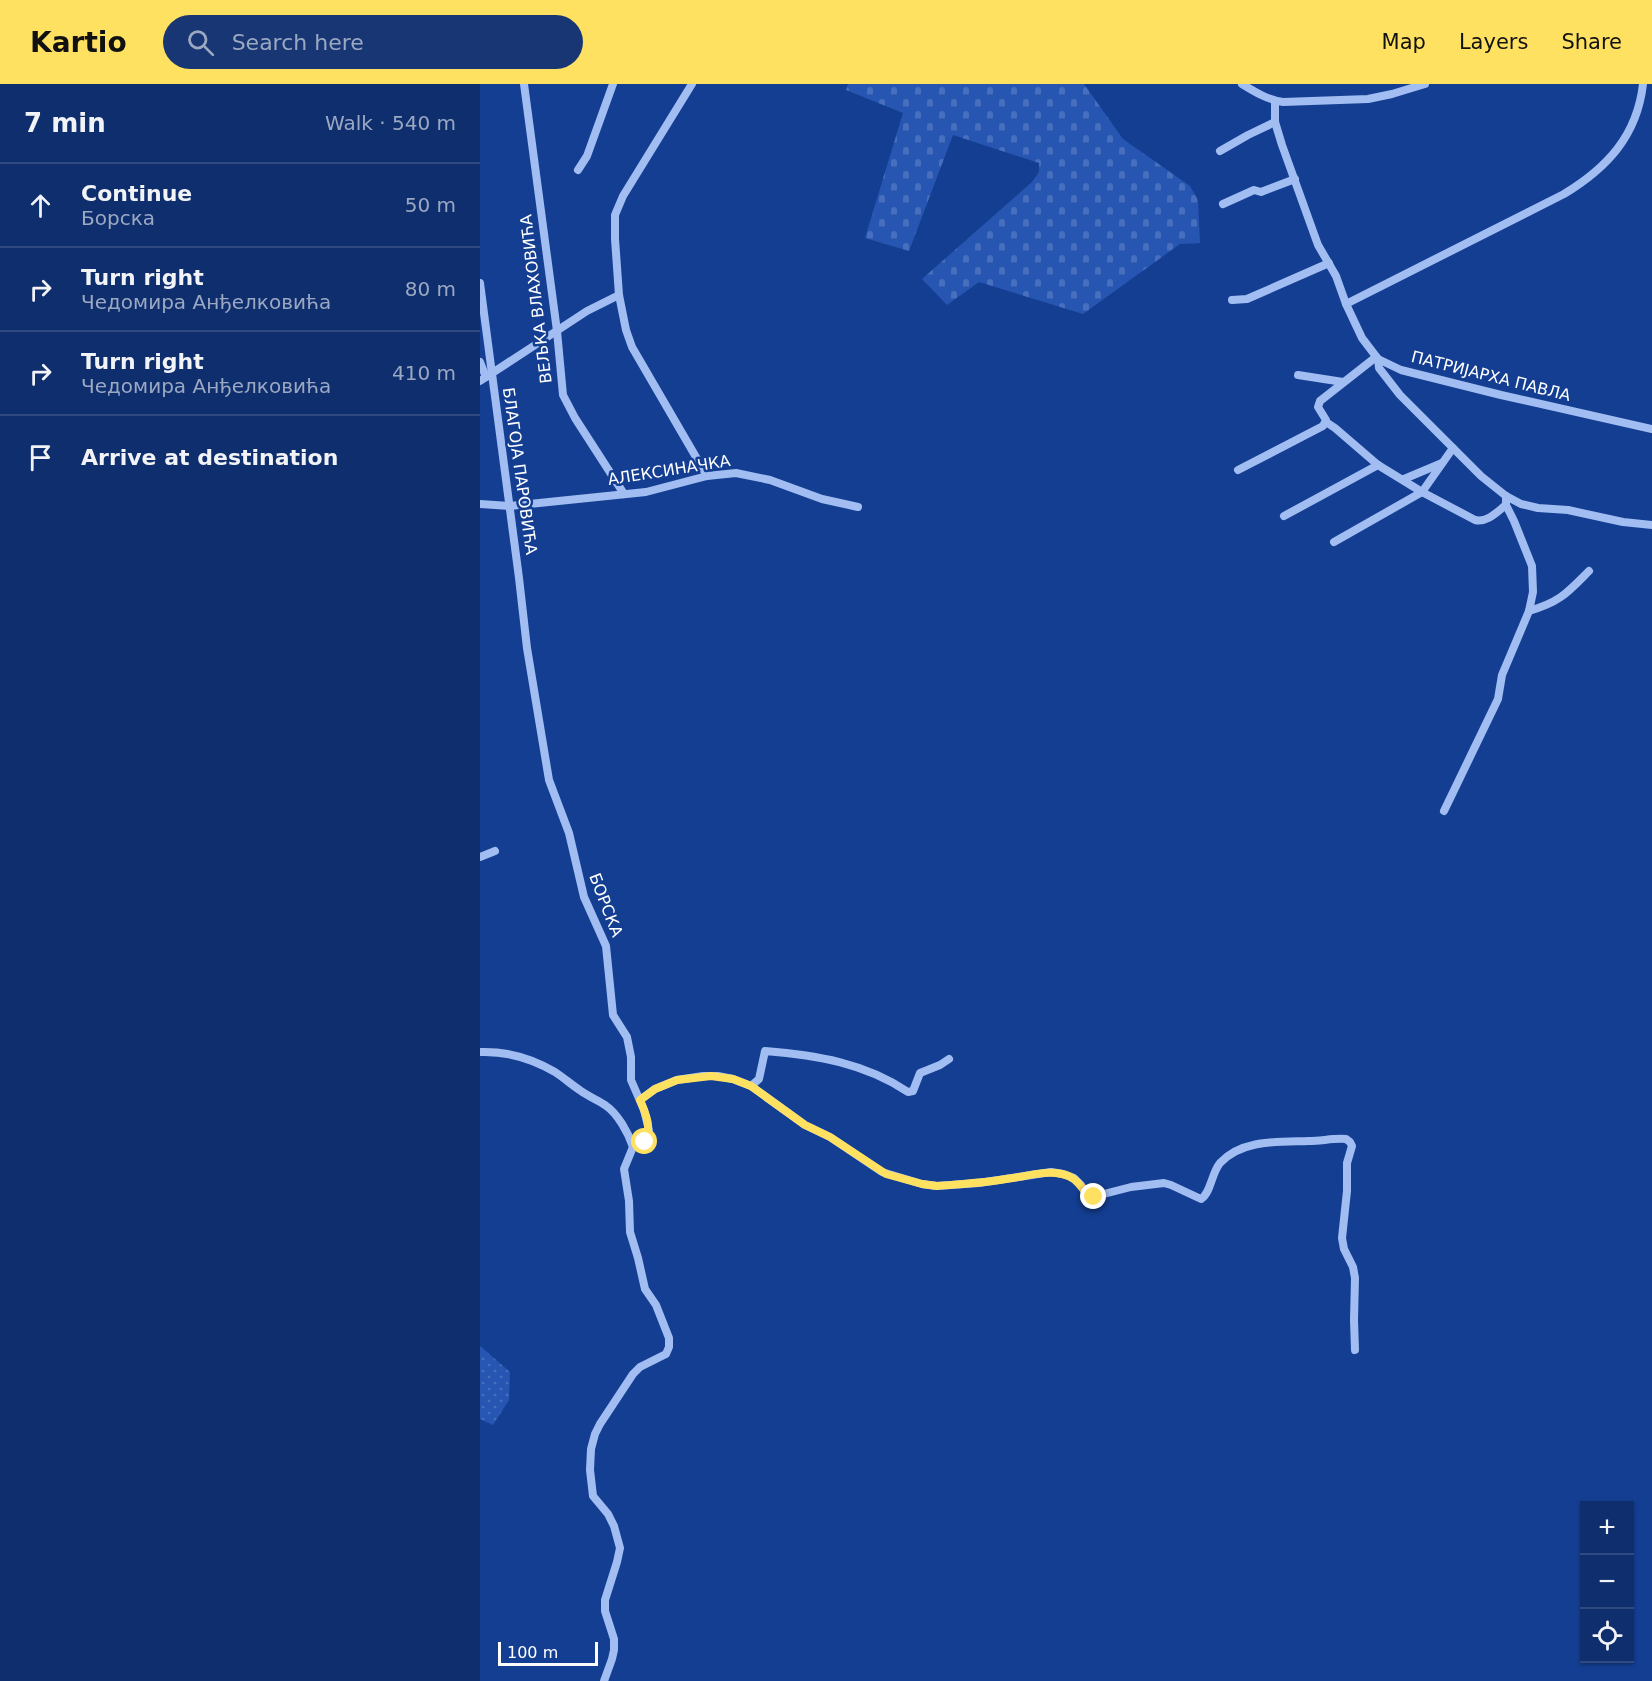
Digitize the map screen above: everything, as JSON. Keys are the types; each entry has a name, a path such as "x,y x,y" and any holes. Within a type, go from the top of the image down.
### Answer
{"street":[{"name":"ВЕЉКА ВЛАХОВИЋА","path":"524,84 557,331 563,395 575,418 624,494"},
{"path":"578,170 587,156 613,84"},
{"path":"692,84 623,196 615,215 615,239 619,295 626,330 635,354 707,476"},
{"path":"1242,84 1275,100 1334,101 1368,99 1425,84"},
{"path":"1346,304 1564,194 1583,182 1601,167 1623,142 1638,110 1643,84"},
{"path":"1275,100 1275,122 1317,244 1336,276 1362,338 1377,358 1379,368 1391,385 1506,500 1532,566 1533,610 1502,675 1498,699 1444,811"},
{"path":"1220,151 1275,122"},
{"path":"1222,204 1254,190 1261,192 1295,179"},
{"path":"1232,300 1248,299 1329,263"},
{"name":"БЛАГОЈА ПАРОВИЋА","path":"480,283 486,377 510,506 530,662"},
{"path":"480,362 486,377 587,311 619,295"},
{"path":"1377,358 1325,396 1318,404 1326,422 1378,465 1422,492 1480,522 1485,521 1506,500"},
{"name":"ПАТРИЈАРХА ПАВЛА","path":"1377,358 1401,370 1652,429"},
{"path":"1298,375 1343,382"},
{"path":"1238,470 1323,426 1326,422"},
{"path":"1334,542 1422,492 1453,448"},
{"path":"1404,479 1443,463"},
{"path":"1284,516 1378,465"},
{"name":"АЛЕКСИНАЧКА","path":"480,504 510,506 646,492 707,476 736,473 770,480 830,502 858,507"},
{"path":"1506,500 1538,508 1568,510 1623,522 1652,525"},
{"path":"1514,521 1521,504"},
{"path":"1533,610 1554,603 1589,571"},
{"name":"БОРСКА","path":"530,662 549,780 569,833 584,897 606,946 613,1015 627,1037 631,1057 631,1080 640,1100 649,1131 645,1142 633,1147 624,1169 629,1201 630,1232 639,1258 645,1289 656,1305 669,1338 666,1353 639,1367 633,1374 600,1424 591,1449 590,1470 593,1496 608,1514 620,1548 618,1562 605,1600 605,1611 614,1639 614,1650 604,1681"},
{"path":"480,857 495,851"},
{"path":"751,1086 759,1079 765,1051 801,1054 848,1063 865,1069 908,1092 913,1091 920,1072 949,1059"},
{"path":"480,1052 513,1054 556,1073 611,1110 633,1147"},
{"path":"640,1100 662,1085 677,1080 694,1077 724,1077 751,1086 805,1125 830,1137 882,1172 893,1176 937,1186 1006,1180 1037,1173 1058,1173 1074,1178 1087,1195 1092,1197 1131,1187 1164,1183 1201,1199 1206,1196 1214,1173 1221,1162 1244,1148 1257,1144 1336,1138 1349,1140 1352,1149 1347,1163 1347,1191 1342,1238 1355,1278 1355,1350"}],"green space":[{"path":"848,84 1084,84 1123,139 1190,186 1198,200 1200,243 1180,244 1083,314 979,282 947,305 922,279 1032,182 1039,172 1039,163 953,135 909,251 865,238 903,113 846,90"},
{"path":"480,1346 510,1372 509,1400 493,1425 480,1419"}],"route":[{"path":"645,1142 649,1131 640,1100 644,1096 662,1085 677,1080 718,1076 751,1086 805,1125 825,1134 882,1172 893,1176 937,1186 1006,1180 1051,1172 1074,1178 1087,1195 1094,1197"}]}
